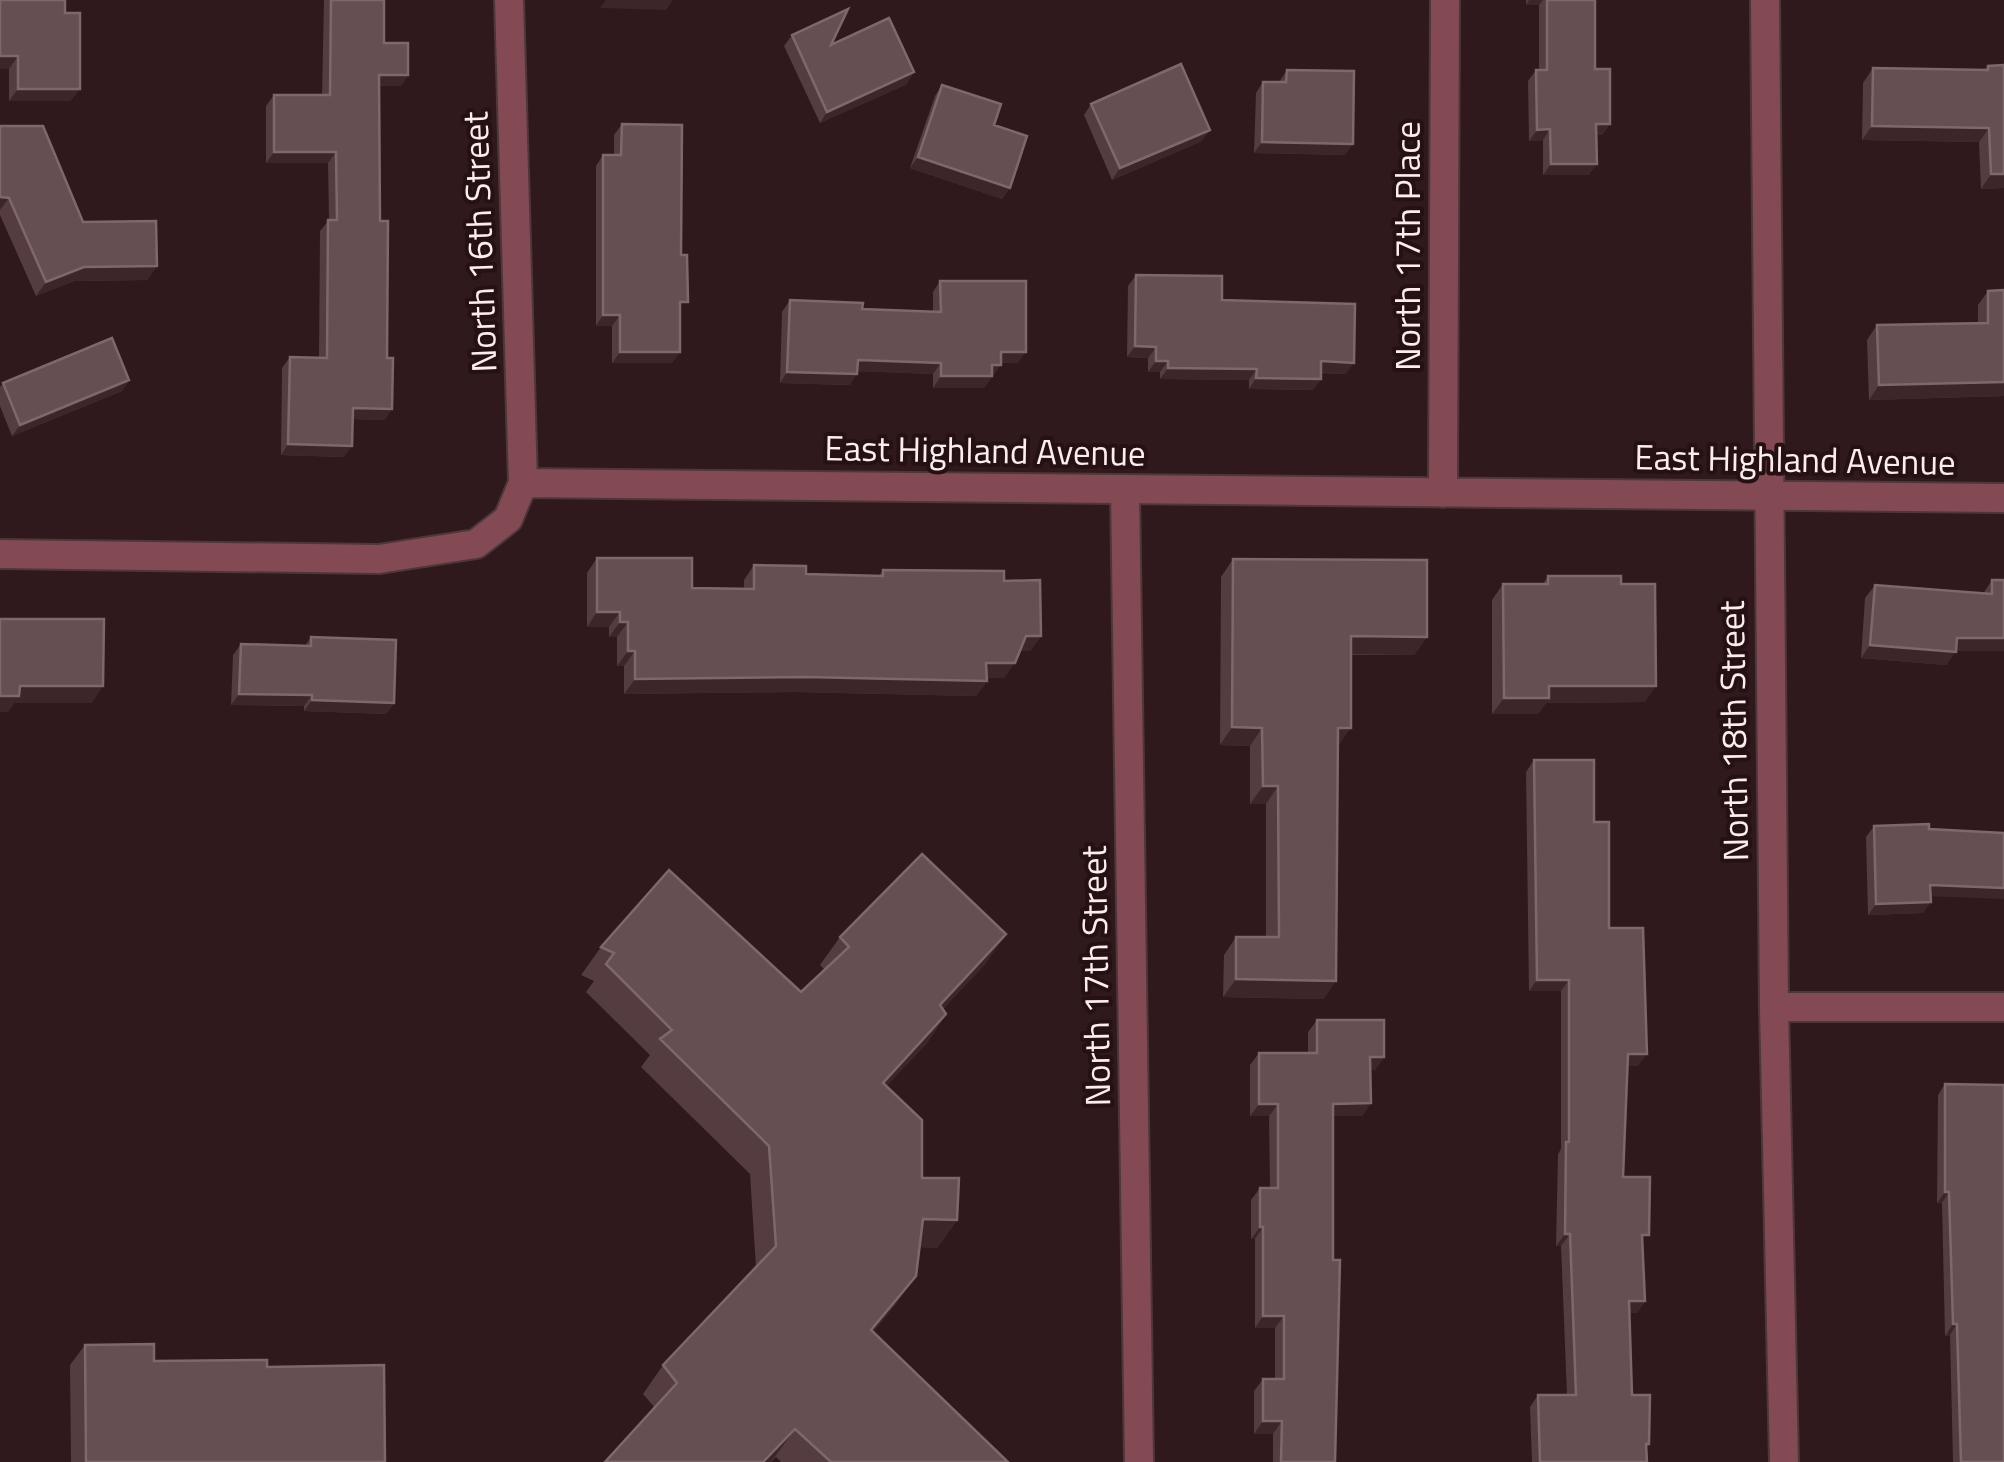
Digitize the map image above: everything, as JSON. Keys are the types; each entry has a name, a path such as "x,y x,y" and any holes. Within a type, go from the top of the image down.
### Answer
{"street":[{"name":"North 16th Street","path":"510,0 522,483"},
{"name":"North 17th Place","path":"1443,492 1445,0"},
{"name":"North 18th Street","path":"1765,0 1774,1007 1784,1462"},
{"name":"East Highland Avenue","path":"522,483 2004,498"},
{"path":"0,554 379,559 476,544 508,519 522,483"},
{"name":"North 17th Street","path":"1125,489 1139,1462"},
{"path":"1774,1007 2004,1007"}],"building":[{"path":"0,0 65,0 65,13 80,13 80,89 18,89 18,56 0,56"},
{"path":"331,0 384,0 384,43 408,43 408,75 379,75 380,221 388,221 387,358 393,358 392,409 353,408 352,446 288,444 290,357 327,358 328,220 337,220 336,152 274,152 274,95 330,95"},
{"path":"1547,0 1595,0 1595,69 1610,69 1610,124 1596,124 1597,164 1551,164 1550,129 1537,130 1536,70 1547,70"},
{"path":"848,9 831,45 889,18 914,72 827,112 792,35"},
{"path":"1181,64 1210,130 1120,168 1091,104"},
{"path":"2004,65 2004,174 1991,174 1989,128 1872,126 1873,68 1988,70 1988,66"},
{"path":"1287,70 1354,71 1353,144 1262,142 1263,82 1286,82"},
{"path":"942,85 1001,104 994,125 1027,136 1010,188 918,157"},
{"path":"622,124 682,125 681,255 687,255 688,302 680,302 680,352 620,352 620,315 603,315 603,155 621,155"},
{"path":"0,126 43,126 83,222 156,221 157,266 84,267 46,282 9,198 0,197"},
{"path":"1136,275 1222,276 1222,300 1355,304 1354,363 1321,361 1321,379 1256,378 1257,369 1168,368 1168,361 1156,361 1156,347 1135,346"},
{"path":"940,281 1026,281 1026,352 1001,352 1001,365 992,365 992,376 941,376 941,363 858,360 857,374 787,372 790,300 863,303 862,309 941,312"},
{"path":"2004,290 2004,382 1879,385 1877,325 1988,323 1988,291"},
{"path":"112,338 129,380 20,425 3,383"},
{"path":"597,558 692,558 692,588 754,589 754,565 806,566 806,574 883,576 883,570 1004,571 1004,581 1040,580 1041,636 1026,636 1015,663 986,663 987,681 635,679 635,651 628,651 628,622 620,622 620,612 597,612"},
{"path":"1233,559 1427,560 1427,637 1351,636 1351,728 1338,728 1336,981 1236,979 1236,937 1279,937 1278,786 1263,786 1262,728 1232,727"},
{"path":"1548,576 1621,576 1621,584 1655,584 1656,686 1549,686 1549,698 1504,698 1503,584 1548,584"},
{"path":"1992,580 2004,580 2004,638 1957,638 1956,652 1870,645 1875,585 1992,594"},
{"path":"0,619 104,619 103,686 20,686 19,696 0,696"},
{"path":"311,637 396,640 394,703 312,700 312,695 239,694 241,644 311,646"},
{"path":"1534,760 1594,760 1594,822 1609,822 1609,928 1643,928 1647,1054 1628,1054 1623,1177 1650,1177 1649,1235 1642,1235 1645,1301 1629,1301 1632,1395 1650,1395 1647,1462 1540,1462 1538,1395 1576,1395 1570,1234 1565,1234 1569,980 1537,980"},
{"path":"1929,824 1929,829 2004,833 2004,888 1930,885 1931,902 1876,904 1874,826"},
{"path":"922,854 1006,934 940,1005 946,1014 883,1083 922,1120 922,1178 959,1178 957,1220 923,1219 916,1276 871,1330 1008,1462 831,1462 795,1429 763,1462 605,1462 677,1383 663,1365 776,1246 769,1146 660,1039 672,1030 606,964 614,953 601,947 669,870 801,992 849,947 840,937"},
{"path":"1317,1020 1384,1020 1384,1057 1370,1057 1371,1103 1333,1104 1333,1260 1340,1260 1335,1462 1281,1462 1282,1421 1263,1421 1263,1379 1284,1379 1284,1316 1263,1316 1260,1227 1260,1188 1278,1188 1278,1104 1259,1104 1259,1053 1317,1053"},
{"path":"1945,1084 2004,1085 2004,1462 1961,1462 1957,1324 1953,1324 1949,1192 1945,1192"},
{"path":"154,1344 154,1361 267,1360 267,1367 384,1365 385,1462 86,1462 85,1345"}]}
